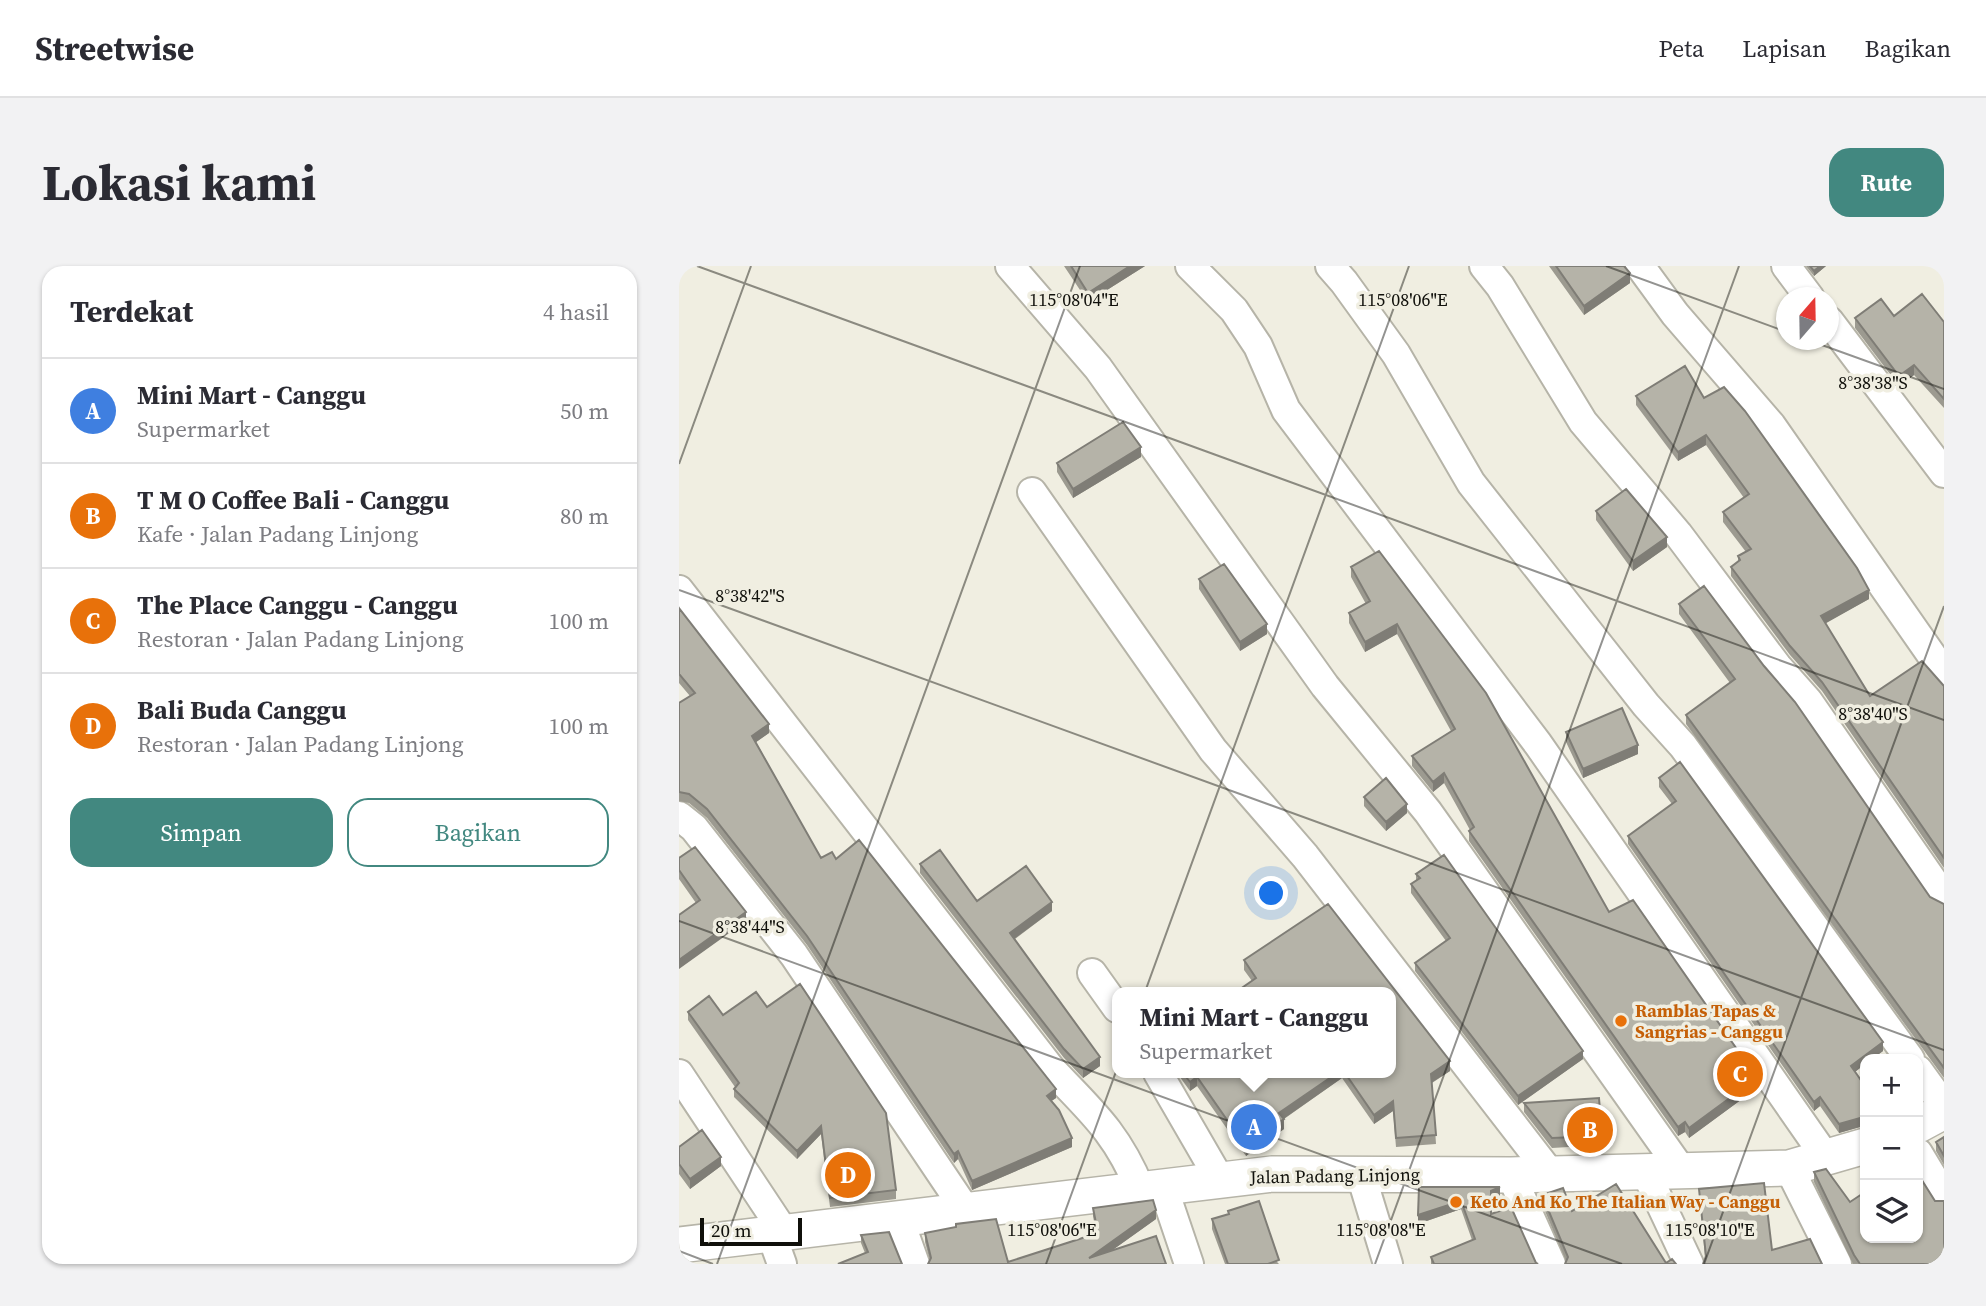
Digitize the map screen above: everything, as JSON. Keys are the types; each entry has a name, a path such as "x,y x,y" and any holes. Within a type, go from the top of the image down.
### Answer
{"street":[{"path":"1010,266 1098,368 1325,686 1428,811 1682,1171"},
{"path":"1189,266 1234,310 1258,346 1286,410 1538,744 1827,1159"},
{"path":"1330,266 1345,282 1396,354 1471,483 1646,705 1683,746 1906,1054"},
{"path":"1483,266 1500,286 1583,422 1678,534 1777,666 1808,701 1944,897"},
{"path":"1640,266 1675,314 1771,425 1944,673"},
{"path":"1786,266 1802,287"},
{"path":"1839,334 1944,473"},
{"path":"1032,492 1213,750 1305,856 1550,1172"},
{"path":"679,590 1051,1069 1110,1131 1152,1188 1189,1264"},
{"path":"679,816 694,828 794,955 965,1209"},
{"path":"1092,973 1112,1000"},
{"path":"679,1074 779,1244"},
{"path":"1923,1077 1944,1106"},
{"path":"1161,1078 1220,1180"},
{"path":"1923,1122 1944,1111"},
{"name":"Jalan Padang Linjong","path":"679,1245 779,1244 898,1219 965,1209 1272,1174 1511,1175 1789,1168 1860,1148"},
{"path":"1923,1161 1944,1196"},
{"path":"1789,1168 1837,1264"},
{"path":"1646,1173 1689,1264"},
{"path":"1360,1175 1388,1264"},
{"path":"1511,1175 1551,1264"},
{"path":"898,1219 915,1264"}],"building":[{"path":"1071,266 1130,266 1088,293"},
{"path":"1556,266 1624,266 1630,273 1584,306"},
{"path":"1922,294 1944,322 1944,399 1914,365 1899,376 1855,318 1881,299 1894,316"},
{"path":"1685,366 1704,398 1724,387 1745,411 1857,568 1869,590 1821,616 1870,696 1922,661 1944,686 1944,858 1822,682 1790,646 1731,567 1740,560 1738,556 1751,549 1723,512 1749,494 1706,435 1678,452 1636,396"},
{"path":"1123,422 1141,447 1073,489 1057,463"},
{"path":"1626,489 1667,537 1633,561 1596,511"},
{"path":"1379,551 1486,693 1609,912 1633,900 1757,1078 1689,1128 1685,1122 1678,1127 1469,831 1474,827 1444,773 1433,782 1412,756 1455,729 1397,624 1365,642 1349,613 1370,601 1351,567"},
{"path":"1224,564 1267,624 1240,642 1199,579"},
{"path":"1704,586 1764,666 1795,702 1930,897 1944,904 1944,1068 1686,715 1735,679 1679,604"},
{"path":"679,608 769,724 752,736 821,858 832,852 836,859 859,840 1056,1089 1047,1096 1059,1110 1072,1138 972,1181 958,1151 954,1154 807,936 707,809 689,794 679,792 679,703 695,693 679,674"},
{"path":"1622,708 1638,745 1583,769 1566,732"},
{"path":"1680,762 1883,1042 1867,1054 1860,1054 1860,1059 1851,1066 1860,1079 1860,1118 1839,1124 1820,1097 1814,1102 1628,836 1676,801 1659,778"},
{"path":"1386,778 1407,804 1386,822 1364,797"},
{"path":"695,847 746,912 679,960 679,915 700,900 679,870 679,858"},
{"path":"940,850 977,901 1026,866 1052,902 1010,933 1100,1057 1083,1069 1064,1049 920,864"},
{"path":"1444,855 1583,1051 1518,1096 1415,963 1450,938 1411,884 1420,878 1416,874"},
{"path":"1328,904 1392,987 1243,987 1256,978 1244,960"},
{"path":"800,984 886,1113 896,1190 830,1198 821,1126 797,1151 734,1089 739,1083 688,1012 709,996 723,1015 756,992 767,1007"},
{"path":"1396,992 1450,1061 1431,1074 1436,1135 1396,1138 1393,1101 1374,1115 1348,1078 1396,1078"},
{"path":"1198,1078 1330,1078 1279,1113 1284,1119 1246,1147"},
{"path":"1599,1098 1602,1136 1552,1138 1524,1103"},
{"path":"702,1130 721,1157 690,1179 679,1164 679,1147"},
{"path":"1944,1137 1944,1156 1936,1142"},
{"path":"1826,1169 1850,1202 1860,1195 1860,1243 1923,1243 1923,1182 1935,1201 1944,1201 1944,1264 1860,1264 1814,1172"},
{"path":"1764,1183 1772,1250 1810,1239 1822,1264 1703,1264 1706,1256 1699,1189"},
{"path":"1616,1184 1666,1263 1672,1259 1676,1264 1565,1264 1568,1257 1542,1195 1563,1188 1572,1211"},
{"path":"1419,1187 1500,1187 1491,1191 1491,1214 1511,1207 1538,1264 1434,1264 1431,1257 1475,1239 1461,1201 1418,1215"},
{"path":"1153,1200 1156,1210 1089,1258 1156,1236 1166,1264 928,1264 931,1258 925,1233 956,1227 956,1224 996,1219 1008,1262 1098,1233 1093,1208"},
{"path":"1259,1201 1279,1260 1268,1264 1228,1264 1212,1219"},
{"path":"889,1232 902,1264 838,1264 868,1252 861,1235"}],"place":[{"name":"Ramblas Tapas & Sangrias - Canggu","path":"1621,1021"},
{"name":"The Place Canggu - Canggu","path":"1740,1074"},
{"name":"Mini Mart - Canggu","path":"1254,1127"},
{"name":"T M O Coffee Bali - Canggu","path":"1590,1130"},
{"name":"Bali Buda Canggu","path":"848,1175"},
{"name":"Keto And Ko The Italian Way - Canggu","path":"1456,1202"}]}
